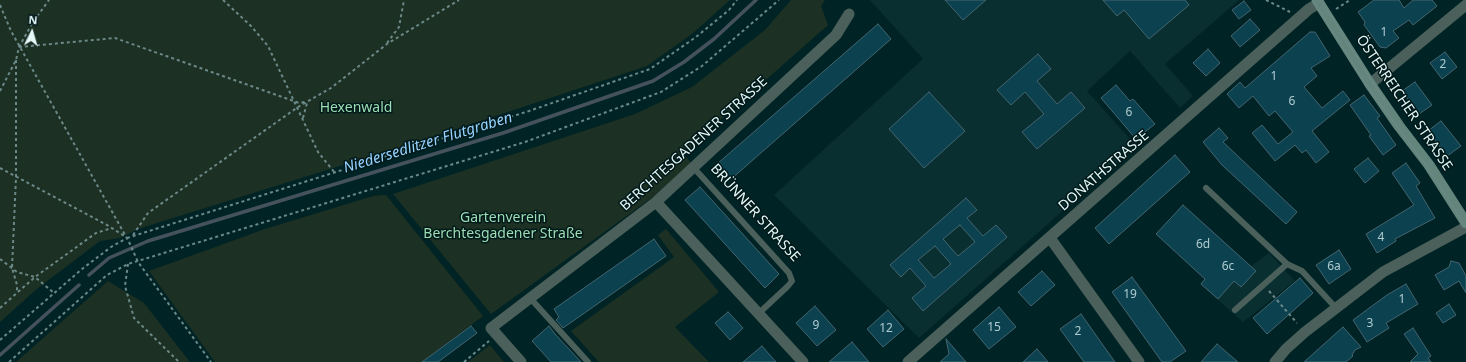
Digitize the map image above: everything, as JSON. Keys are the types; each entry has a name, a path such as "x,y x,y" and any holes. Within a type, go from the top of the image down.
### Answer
{"main road":[{"name":"ÖSTERREICHER STRASSE","path":"1318,1 1370,84 1398,126 1429,165 1466,223"}],"street":[{"name":"DONATHSTRASSE","path":"908,362 1318,1"},
{"path":"1370,84 1466,4"},
{"name":"BERCHTESGADENER STRASSE","path":"491,329 656,202 836,35 850,14"},
{"path":"656,202 803,362"},
{"path":"1275,362 1305,332 1383,272 1466,227"},
{"path":"1050,238 1139,362"},
{"path":"491,329 520,362"}],"lane":[{"name":"BRÜNNER STRASSE","path":"693,167 789,273 792,280 788,286 758,314"},
{"path":"1206,188 1287,264 1302,271 1336,308"},
{"path":"1235,310 1287,264"},
{"path":"531,299 588,362"}],"path":[{"path":"17,293 17,285 12,268 16,177 16,60 19,47 33,22 49,0"},
{"path":"223,0 252,26 268,46 318,152 335,173"},
{"path":"387,44 399,27 404,0"},
{"path":"0,340 82,269 132,236 148,213 298,107 331,88 387,44 459,0"},
{"path":"127,238 529,111 650,70 696,37 729,10 737,0"},
{"path":"9,362 107,275 128,264 525,142 660,92 702,66 778,0"},
{"path":"1266,0 1300,16"},
{"path":"1327,15 1350,0"},
{"path":"0,5 10,31 127,238 138,262 211,362"},
{"path":"19,47 115,38 295,101 307,101"},
{"path":"0,90 16,60"},
{"path":"303,119 307,101"},
{"path":"0,168 112,228 127,238"},
{"path":"0,308 35,277 96,232 112,228"},
{"path":"0,259 17,272 35,277 54,293"},
{"path":"128,264 125,286 134,318 179,362"},
{"path":"1264,285 1305,332"},
{"path":"464,362 488,343 491,329"}],"shaded area":[{"path":"870,0 1239,0 1165,64 1193,96 1180,108 1130,51 1087,91 1136,146 919,338 774,195 923,59"},
{"path":"1183,205 1251,266 1269,253 1295,281 1243,322 1200,284 1205,278 1156,234"}],"green space":[{"name":"Hexenwald","path":"0,0 730,0 692,34 647,66 423,140 138,229 120,238 100,241 38,288 0,322"},
{"name":"Gartenverein Berchtesgadener Straße","path":"791,0 825,0 821,6 828,25 683,153 691,163 657,194 491,314 393,194 635,114 692,87 765,30"},
{"path":"386,195 483,316 422,362 215,362 149,271 265,229 373,196"},
{"path":"666,229 719,292 675,327 709,362 599,362 571,331 674,257 658,235"},
{"path":"108,281 144,303 190,362 16,362"},
{"path":"490,345 504,362 468,362"}],"building":[{"path":"945,0 986,0 963,20"},
{"path":"1103,0 1185,0 1189,5 1149,39 1124,10 1117,16"},
{"path":"1374,0 1399,0 1404,8 1413,0 1432,0 1437,6 1413,25 1409,20 1393,31 1399,38 1386,48 1380,47 1364,25 1365,22 1358,12"},
{"path":"1244,1 1251,10 1239,19 1232,10"},
{"path":"1250,19 1260,30 1240,47 1231,36"},
{"path":"878,24 891,39 730,180 717,164"},
{"path":"1310,32 1315,32 1330,56 1311,68 1317,76 1304,87 1322,108 1343,91 1350,100 1312,131 1329,152 1316,163 1306,150 1302,153 1295,145 1275,161 1252,133 1262,125 1278,144 1293,132 1275,111 1269,116 1253,96 1239,108 1227,94 1240,82 1245,88"},
{"path":"1208,49 1220,63 1206,76 1193,63"},
{"path":"1445,52 1457,67 1442,79 1430,63"},
{"path":"1038,54 1051,69 1037,81 1057,104 1071,92 1085,108 1037,149 1022,132 1044,114 1025,92 1011,105 997,90"},
{"path":"1415,82 1432,105 1419,114 1402,91"},
{"path":"1116,85 1130,101 1133,99 1155,124 1136,139 1101,98"},
{"path":"929,92 965,131 924,168 889,129"},
{"path":"1364,95 1380,116 1377,118 1396,145 1383,155 1369,136 1371,135 1350,105"},
{"path":"1441,121 1461,146 1447,156 1428,131"},
{"path":"1219,128 1228,138 1223,142 1297,212 1286,224 1222,165 1203,142"},
{"path":"1175,155 1190,172 1109,244 1095,228"},
{"path":"1368,158 1379,171 1365,183 1354,169"},
{"path":"1406,163 1420,183 1416,186 1435,218 1395,239 1396,241 1377,253 1366,234 1414,205 1392,173"},
{"path":"700,187 779,274 765,288 685,200"},
{"path":"966,198 977,210 967,218 983,236 996,225 1007,237 923,311 912,298 926,286 910,268 901,277 890,265","holes":["960,225 975,242 958,256 943,239","935,246 951,264 934,278 918,260"]},
{"path":"1183,205 1256,271 1241,287 1234,281 1218,299 1201,284 1205,279 1156,234"},
{"path":"654,239 666,256 563,328 556,320 559,317 554,309"},
{"path":"1339,250 1351,269 1329,284 1316,265"},
{"path":"1451,261 1459,263 1466,276 1466,293 1459,281 1444,290 1435,275 1449,267"},
{"path":"1042,271 1055,285 1031,306 1018,292"},
{"path":"1132,277 1186,351 1170,362 1162,362 1112,292"},
{"path":"1300,278 1313,293 1267,334 1253,318"},
{"path":"1406,284 1418,304 1386,323 1389,328 1367,342 1353,320 1387,295"},
{"path":"1449,304 1456,315 1443,323 1436,313"},
{"path":"815,306 836,330 817,346 796,323"},
{"path":"999,307 1016,327 989,349 973,330"},
{"path":"888,310 904,329 883,347 867,329"},
{"path":"728,312 743,328 730,340 715,323"},
{"path":"1081,314 1115,362 1084,362 1060,329"},
{"path":"471,326 477,333 438,362 422,362"},
{"path":"549,326 581,362 551,362 532,341"},
{"path":"1343,327 1361,347 1355,350 1352,355 1353,356 1346,362 1304,362"},
{"path":"1413,328 1431,356 1428,358 1431,362 1410,362 1418,354 1404,334"},
{"path":"946,339 966,362 940,362 949,354"},
{"path":"852,342 869,362 829,362"},
{"path":"1217,344 1238,362 1201,362"},
{"path":"762,346 776,362 743,362"},
{"path":"1037,349 1048,362 1023,362"}],"waterway":[{"name":"Niedersedlitzer Flutgraben","path":"89,275 109,258 148,241 503,133 653,81 684,62 714,39 756,0"},
{"name":"Niedersedlitzer Flutgraben","path":"0,355 79,285"}],"tram line":[{"path":"1313,0 1367,86 1427,167 1466,227"},
{"path":"1321,0 1384,100"}]}
